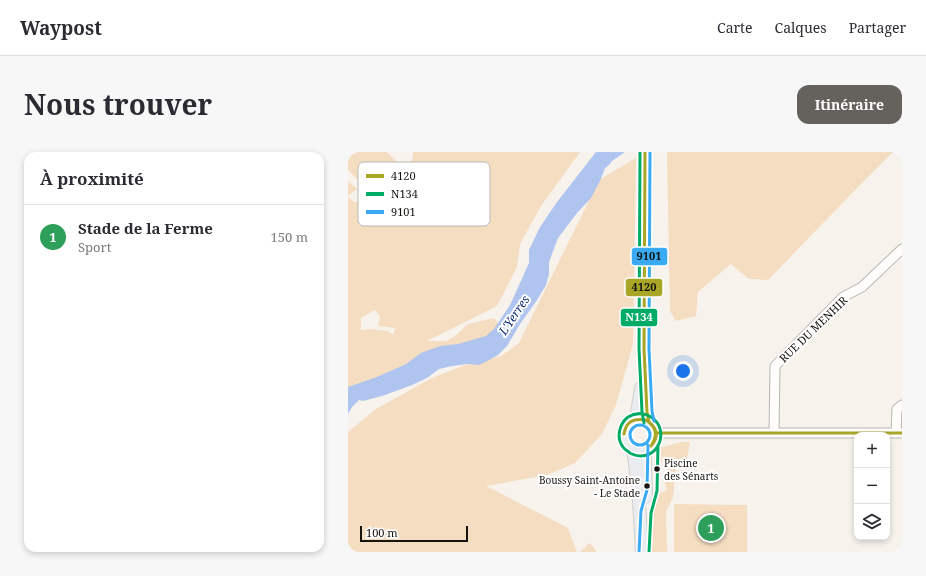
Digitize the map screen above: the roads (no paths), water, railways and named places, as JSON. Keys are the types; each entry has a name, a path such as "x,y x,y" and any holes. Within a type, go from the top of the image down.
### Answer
{"main road":[{"path":"645,157 644,349 647,412 656,433 655,442 646,450 637,451 628,446 625,442 624,431 629,423 636,419 650,422"},
{"path":"636,419 641,388 644,349"},
{"path":"633,449 638,485 643,552"},
{"path":"643,552 646,450"}],"street":[{"name":"RUE DU MENHIR","path":"774,433 775,366 843,297 862,287 902,249"},
{"path":"899,433 897,409 902,405"},
{"path":"656,433 854,434"}],"water":[{"name":"L'Yerres","path":"596,152 625,152 605,168 591,198 577,213 558,238 549,262 549,274 546,285 507,346 498,355 479,365 468,364 439,369 427,378 412,385 382,396 363,401 359,400 348,414 348,387 377,377 406,364 421,353 440,346 458,344 486,336 494,329 510,305 529,263 529,250 540,227 557,202"}],"place":[{"name":"Piscine des Sénarts","path":"657,469"},
{"name":"Boussy Saint-Antoine - Le Stade","path":"647,486"},
{"name":"Stade de la Ferme","path":"711,528"}]}
